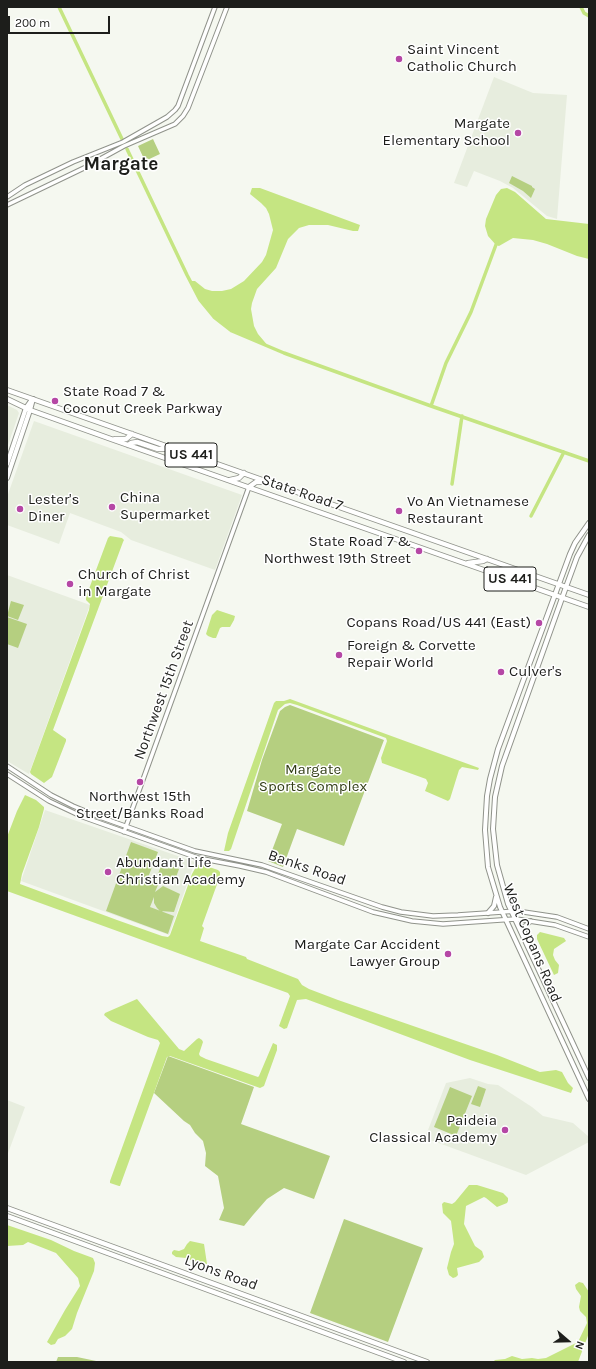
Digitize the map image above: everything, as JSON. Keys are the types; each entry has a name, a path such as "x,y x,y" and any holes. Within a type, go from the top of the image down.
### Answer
{"main road":[{"name":"State Road 7","path":"7,390 589,595"},
{"path":"7,464 33,399"},
{"name":"State Road 7","path":"7,400 111,439 589,607"},
{"path":"7,478 28,409"},
{"path":"111,439 126,439 132,434"},
{"path":"128,445 138,442 158,449 177,450"},
{"path":"228,480 239,478 244,474"},
{"path":"249,487 256,482 267,482"},
{"name":"West Copans Road","path":"589,523 572,549 515,701 498,749 490,779 485,813 488,867 502,912 589,1099"},
{"name":"West Copans Road","path":"589,535 577,557 502,766 495,797 493,829 495,849 503,887 511,911 589,1078"},
{"path":"466,563 483,561 486,559"},
{"path":"488,913 494,906 496,894"},
{"name":"Lyons Road","path":"7,1208 427,1362"},
{"name":"Lyons Road","path":"7,1216 404,1362"}],"street":[{"path":"7,196 32,181 84,157 129,139 167,117 175,110 178,106 215,7"},
{"path":"7,205 88,166 124,146 175,124 188,108 227,7"},
{"name":"Northwest 15th Street","path":"124,832 249,487"},
{"name":"Banks Road","path":"7,766 62,801 85,811 195,851 262,865 395,911 433,916 458,916 511,911 533,912 557,917 589,929"},
{"name":"Banks Road","path":"7,774 71,813 198,858 266,872 373,912 412,921 443,924 515,919 555,925 589,936"},
{"path":"524,938 525,926 532,921"}],"shaded area":[{"name":"Margate Elementary School","path":"494,77 533,93 567,95 557,219 547,216 513,188 500,181 474,171 467,187 454,183"},
{"path":"252,188 260,188 360,225 358,231 353,231 328,225 309,225 299,228 288,239 276,268 257,289 252,303 251,309 254,326 258,334 269,347 232,331 214,317 200,300 190,281 195,281 205,289 212,291 231,289 244,281 262,262 266,255 273,230 266,208 250,194"},
{"path":"507,188 515,192 546,219 589,224 589,259 533,240 513,238 499,246 496,245 488,236 485,226 486,219 496,195 501,189"},
{"path":"7,405 17,410 19,413 7,448"},
{"path":"34,421 242,495 215,570 131,540 121,532 70,513 59,544 7,525 7,497"},
{"path":"110,536 122,538 124,540 53,730 66,739 66,741 52,777 44,783 30,772 89,610 90,604 86,600 86,597"},
{"path":"7,575 90,605 29,774 7,761"},
{"path":"217,610 235,616 230,627 220,628 216,638 213,638 206,634 212,615"},
{"path":"290,699 479,768 478,770 462,767 459,770 450,799 448,801 425,791 428,783 426,779 382,763 381,758 387,741 386,738 297,705 290,703 285,704 278,710 231,849 229,851 224,851 228,833 274,703 276,701"},
{"path":"25,795 36,800 44,807 44,809 20,884 168,937 192,874 197,865 203,865 218,870 220,872 220,876 202,926 204,928 200,941 246,957 247,959 298,979 302,985 309,989 338,1000 497,1055 540,1072 556,1070 562,1072 568,1083 573,1088 571,1093 470,1060 306,999 297,1000 287,1028 284,1029 279,1026 290,996 288,993 7,891 7,837"},
{"name":"Abundant Life Christian Academy","path":"45,810 195,862 169,935 21,881"},
{"path":"540,932 564,938 566,941 554,949 553,955 559,965 558,973 554,975 537,939 537,935"},
{"path":"137,999 179,1049 184,1051 199,1038 203,1042 199,1054 200,1056 258,1077 273,1043 277,1045 277,1050 264,1086 260,1088 170,1056 167,1057 119,1186 110,1183 110,1181 160,1043 158,1040 111,1021 104,1015 105,1013"},
{"name":"Paideia Classical Academy","path":"470,1078 488,1084 498,1085 543,1116 573,1123 589,1137 589,1142 526,1175 425,1138 446,1083"},
{"path":"7,1100 25,1107 7,1156"},
{"path":"469,1185 477,1185 503,1193 508,1198 508,1201 507,1203 497,1207 484,1197 466,1206 464,1224 475,1246 482,1251 484,1257 479,1262 457,1268 458,1275 453,1278 449,1275 447,1268 454,1244 451,1221 443,1213 442,1204 444,1202 452,1204 455,1202"},
{"path":"7,1225 51,1240 93,1258 95,1263 94,1271 72,1329 65,1336 58,1339 55,1344 51,1345 47,1342 80,1286 78,1278 56,1253 28,1242 23,1245 7,1246"},
{"path":"190,1241 204,1244 207,1264 200,1264 186,1258 176,1257 172,1254 174,1250 179,1251 184,1249"},
{"path":"579,1282 583,1283 589,1292 589,1333 578,1362 493,1362 495,1360 505,1359 512,1356 522,1359 546,1358 578,1342 587,1323 586,1317 580,1311 579,1307 581,1296 575,1285"}],"green space":[{"path":"153,139 160,154 145,161 138,146"},
{"path":"512,176 535,189 531,198 523,191 509,183"},
{"path":"11,601 24,605 18,620 7,616"},
{"path":"7,617 27,624 18,648 7,644"},
{"name":"Margate Sports Complex","path":"290,705 384,740 344,846 297,829 283,867 268,861 282,824 247,811 262,760 280,711"},
{"path":"131,842 158,852 147,880 158,885 155,892 163,886 180,894 174,912 161,911 174,916 168,934 106,911","holes":["154,897 154,903 160,911 150,907"]},
{"path":"162,863 179,869 175,880 158,874"},
{"path":"168,1056 254,1087 241,1124 330,1156 314,1199 284,1188 267,1199 244,1226 219,1220 224,1208 218,1176 205,1166 206,1153 203,1141 190,1125 154,1093"},
{"path":"478,1086 486,1089 480,1107 471,1104"},
{"path":"450,1087 472,1096 456,1136 434,1127"},
{"path":"344,1219 423,1248 388,1342 310,1313"},
{"path":"58,1357 77,1357 101,1362 56,1362"}],"waterway":[{"path":"59,7 122,139"},
{"path":"581,7 584,13 589,16"},
{"path":"127,149 200,300 214,317 232,331 284,353 589,461"},
{"path":"431,406 446,363 471,312 497,242"},
{"path":"452,484 462,416"},
{"path":"531,516 564,452"}],"place":[{"name":"Saint Vincent Catholic Church","path":"399,59"},
{"name":"Margate Elementary School","path":"518,133"},
{"name":"State Road 7 & Coconut Creek Parkway","path":"55,401"},
{"name":"China Supermarket","path":"112,507"},
{"name":"Lester's Diner","path":"20,509"},
{"name":"Vo An Vietnamese Restaurant","path":"399,511"},
{"name":"State Road 7 & Northwest 19th Street","path":"419,551"},
{"name":"Church of Christ in Margate","path":"70,584"},
{"name":"Copans Road/US 441 (East)","path":"539,623"},
{"name":"Foreign & Corvette Repair World","path":"339,655"},
{"name":"Culver's","path":"501,672"},
{"name":"Northwest 15th Street/Banks Road","path":"140,782"},
{"name":"Abundant Life Christian Academy","path":"108,872"},
{"name":"Margate Car Accident Lawyer Group","path":"448,954"},
{"name":"Paideia Classical Academy","path":"505,1130"}],"district":[{"name":"Margate","path":"121,165"}]}
